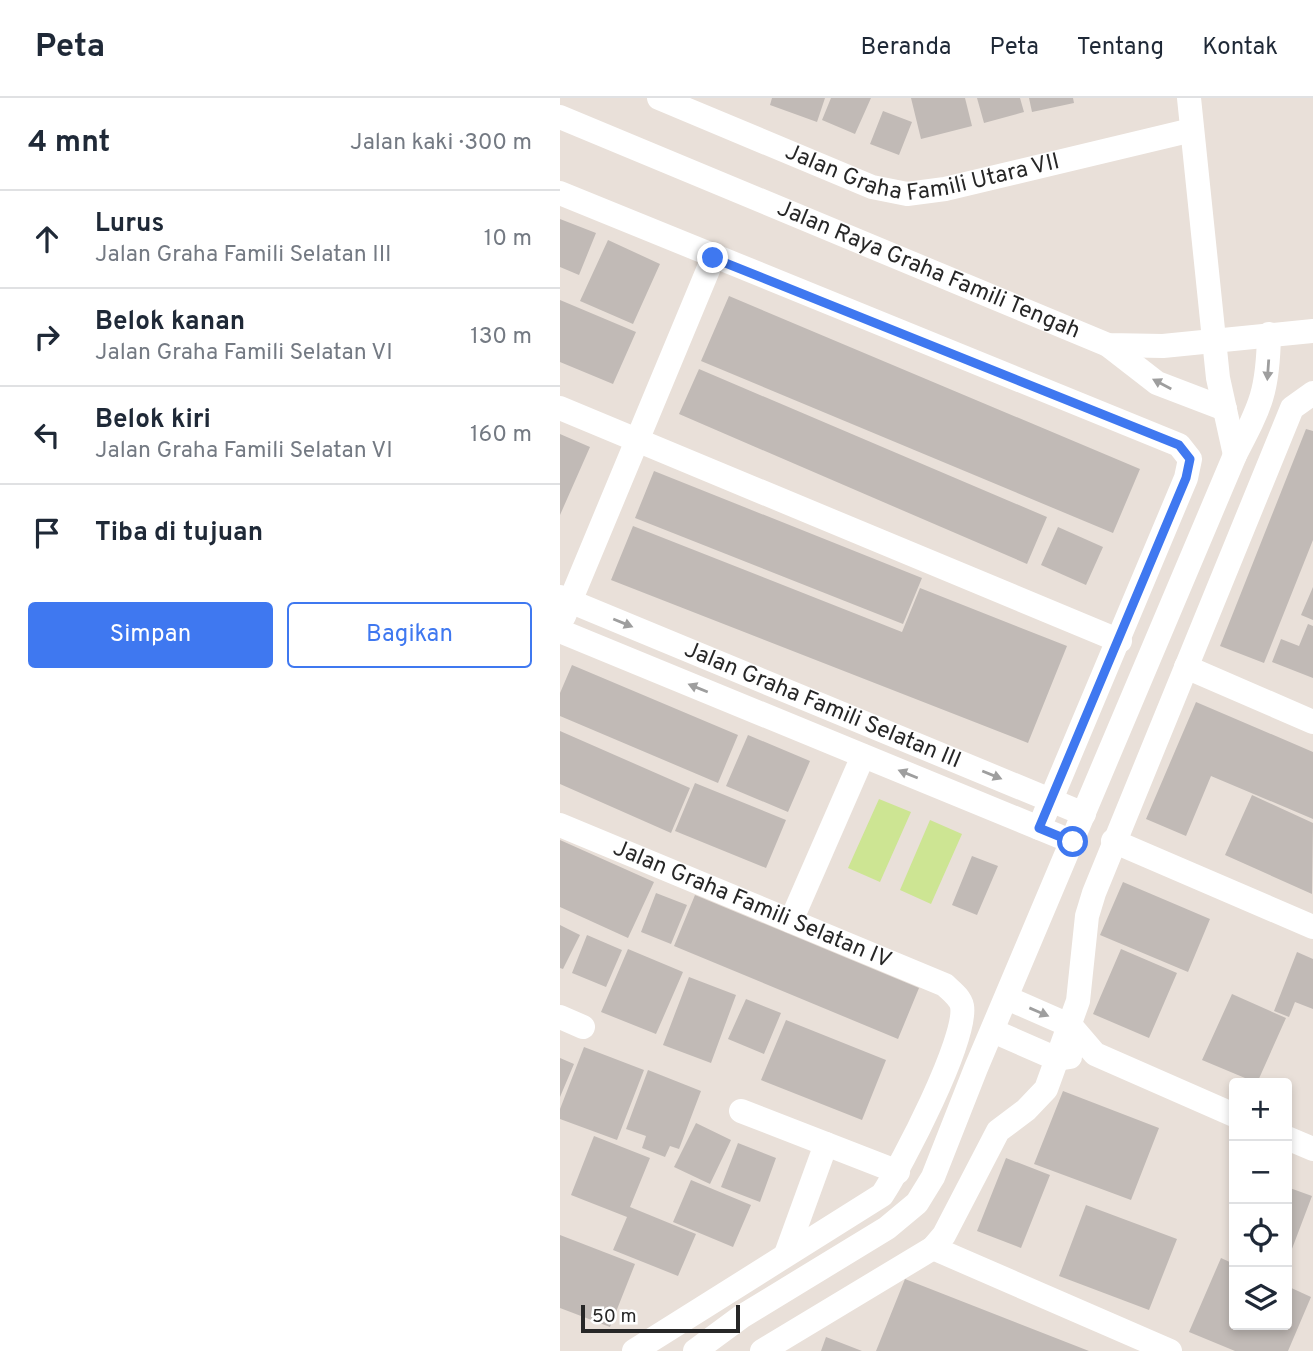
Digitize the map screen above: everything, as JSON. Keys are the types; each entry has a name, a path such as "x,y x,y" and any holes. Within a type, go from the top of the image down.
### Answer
{"street":[{"name":"Jalan Graha Famili Utara VII","path":"660,98 872,187 907,194 945,189 1192,130"},
{"path":"1189,98 1218,378 1235,455"},
{"name":"Jalan Raya Graha Famili Tengah","path":"560,117 1108,345 1140,348 1313,331"},
{"path":"560,193 713,258 1179,445 1190,459 1186,478 1120,641 1039,828"},
{"path":"560,626 565,599 637,440 713,258"},
{"path":"695,1351 741,1317 887,1228 917,1203 933,1177 1235,455 1266,390 1269,334"},
{"path":"1108,345 1157,383 1225,409"},
{"path":"762,1351 933,1248 944,1236 998,1131 1046,1089 1071,1026 1081,983 1087,916 1113,841 1293,408 1313,393"},
{"path":"560,408 1120,641"},
{"name":"Jalan Graha Famili Selatan III","path":"565,599 1084,814"},
{"name":"Jalan Graha Famili Selatan III","path":"560,631 1073,842"},
{"path":"1186,667 1313,722"},
{"path":"791,921 863,756"},
{"name":"Jalan Graha Famili Selatan IV","path":"560,825 945,985 961,1001 961,1033 898,1172"},
{"path":"1113,841 1313,927"},
{"path":"1007,998 1071,1026 1095,1054 1229,1113"},
{"path":"993,1031 1057,1059 1095,1054"},
{"path":"634,1351 882,1195 898,1172 741,1111"},
{"path":"1292,1140 1313,1149"},
{"path":"786,1254 826,1144"},
{"path":"933,1248 1170,1351"}],"green space":[{"path":"879,799 911,812 880,882 848,868"},
{"path":"930,820 962,834 931,904 900,890"}],"building":[{"path":"772,98 825,98 817,122 770,105"},
{"path":"831,98 871,98 855,134 822,120"},
{"path":"911,98 965,98 972,126 921,139"},
{"path":"977,98 1020,98 1024,112 984,123"},
{"path":"1029,98 1073,98 1074,103 1032,112"},
{"path":"883,111 912,122 899,155 870,144"},
{"path":"560,219 596,233 579,275 560,267"},
{"path":"608,240 660,264 633,324 580,301"},
{"path":"729,296 1140,469 1113,533 701,361"},
{"path":"560,300 636,332 613,384 560,362"},
{"path":"699,369 1047,517 1027,564 679,414"},
{"path":"1306,429 1313,431 1313,540 1264,663 1220,646"},
{"path":"560,434 590,447 560,515"},
{"path":"654,471 922,578 903,624 635,518"},
{"path":"633,526 902,632 920,588 1067,646 1028,743 611,580"},
{"path":"1058,527 1103,547 1086,585 1041,565"},
{"path":"1313,587 1313,620 1301,615"},
{"path":"1308,624 1313,626 1313,678 1272,662 1281,639 1299,646"},
{"path":"572,665 738,735 718,783 560,716 560,693"},
{"path":"1196,702 1313,752 1313,819 1211,776 1186,836 1146,819"},
{"path":"560,731 690,788 671,833 560,784"},
{"path":"748,735 810,761 788,812 726,786"},
{"path":"695,783 786,820 766,868 675,831"},
{"path":"1252,795 1313,823 1312,894 1225,855"},
{"path":"560,840 654,882 628,938 560,907"},
{"path":"972,856 998,866 977,915 952,905"},
{"path":"1123,882 1210,919 1188,972 1100,935"},
{"path":"656,893 687,905 671,944 641,932"},
{"path":"695,895 919,988 898,1039 674,946"},
{"path":"560,925 580,935 563,969 560,968"},
{"path":"587,935 622,950 606,987 572,973"},
{"path":"628,949 683,972 656,1034 601,1012"},
{"path":"1121,949 1177,973 1149,1038 1093,1014"},
{"path":"1297,952 1313,959 1313,1009 1295,1002 1289,1017 1274,1011"},
{"path":"689,977 736,995 711,1063 663,1045"},
{"path":"1232,994 1286,1018 1259,1078 1245,1078 1202,1060"},
{"path":"746,999 781,1013 764,1054 728,1039"},
{"path":"786,1020 886,1060 862,1120 761,1080"},
{"path":"584,1047 644,1070 617,1140 560,1119 560,1109"},
{"path":"560,1058 574,1064 560,1097"},
{"path":"648,1070 701,1091 679,1149 670,1146 665,1157 642,1148 646,1136 626,1129"},
{"path":"1063,1091 1159,1128 1131,1200 1034,1164"},
{"path":"696,1123 731,1140 710,1184 674,1167"},
{"path":"594,1136 650,1158 630,1207 696,1234 678,1276 613,1250 627,1217 571,1195"},
{"path":"738,1143 776,1158 760,1202 721,1187"},
{"path":"1006,1158 1050,1175 1021,1248 977,1231"},
{"path":"691,1180 751,1205 733,1247 673,1222"},
{"path":"1292,1189 1312,1196 1292,1249"},
{"path":"1086,1205 1177,1239 1149,1310 1059,1276"},
{"path":"560,1235 635,1264 610,1327 560,1308"},
{"path":"1221,1258 1229,1262 1229,1330 1292,1330 1292,1288 1311,1297 1288,1351 1235,1351 1189,1332"},
{"path":"905,1279 1089,1351 876,1351"},
{"path":"826,1337 862,1351 821,1351"}],"route":[{"path":"713,258 1179,445 1190,459 1186,478 1120,641 1039,828 1073,842"}]}
